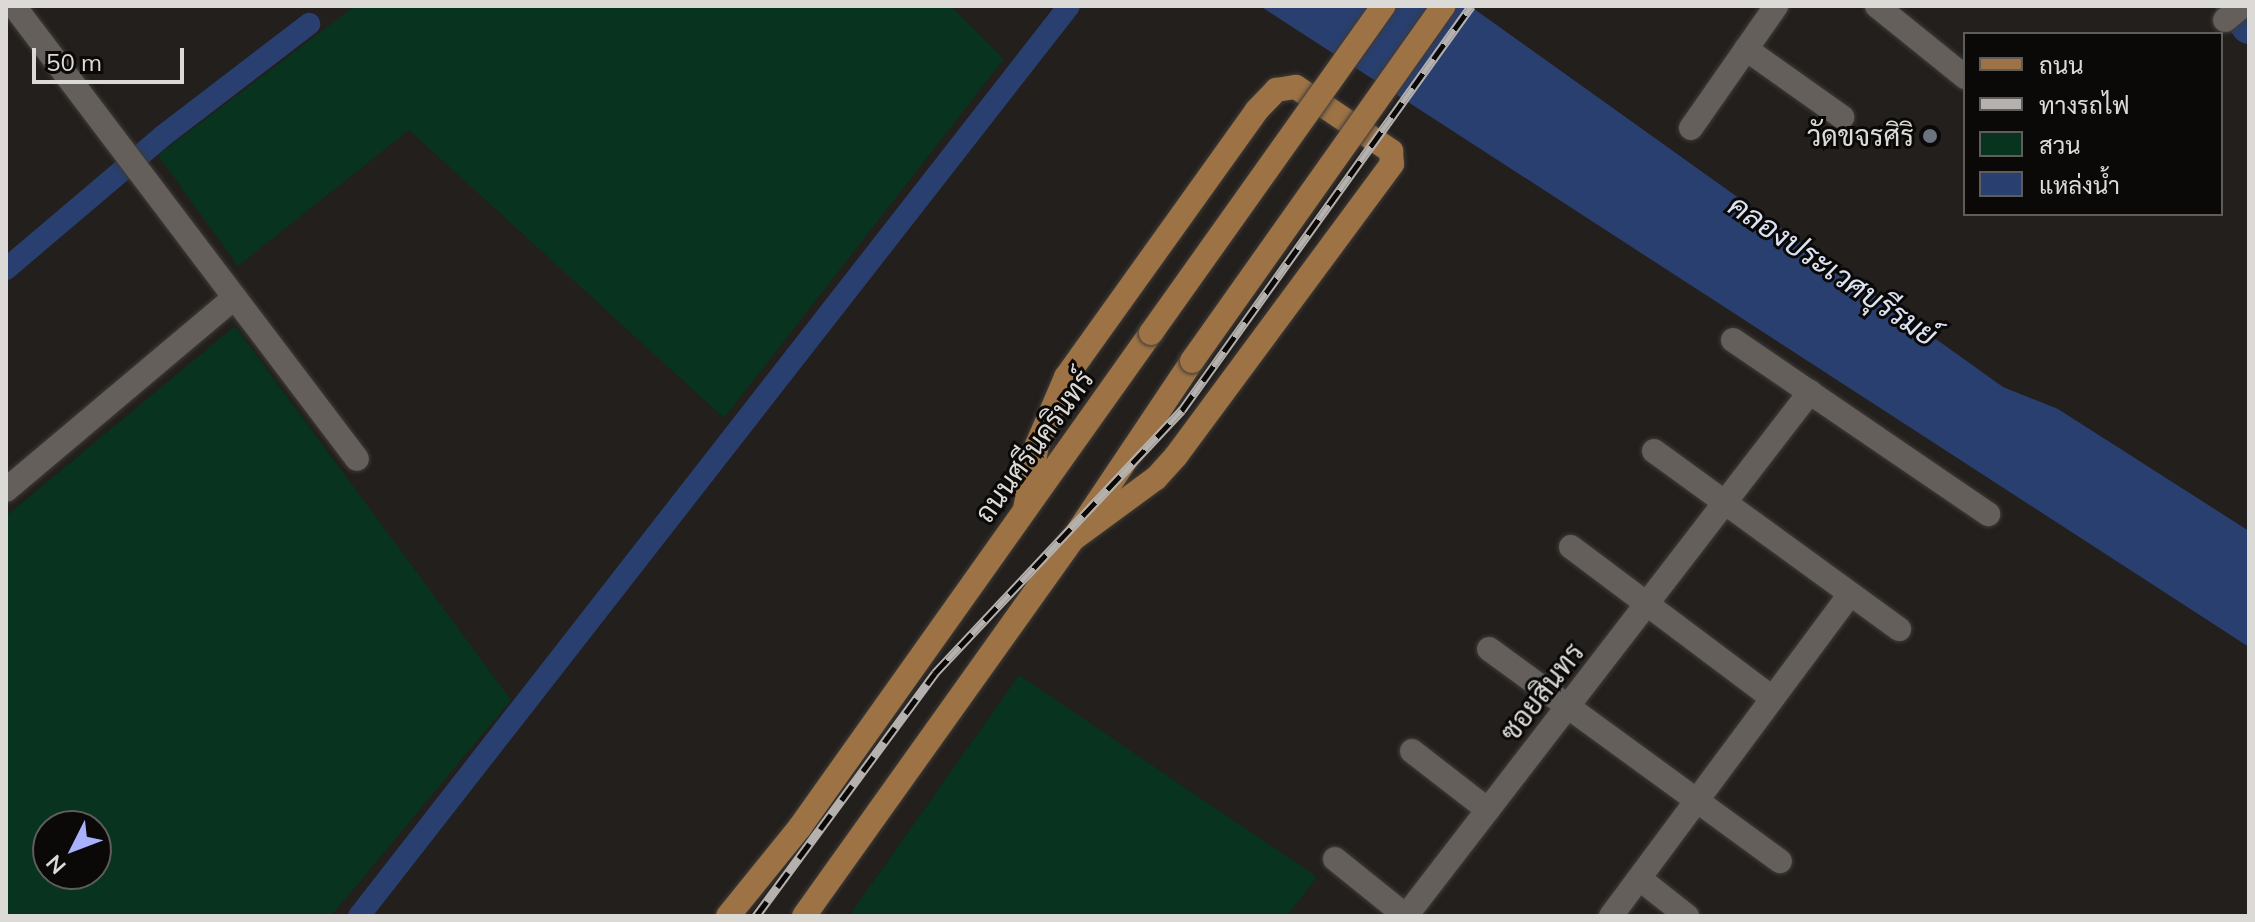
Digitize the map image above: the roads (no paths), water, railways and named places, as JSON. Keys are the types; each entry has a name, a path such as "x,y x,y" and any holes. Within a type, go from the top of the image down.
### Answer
{"main road":[{"name":"ถนนศรีนครินทร์","path":"728,916 800,827 1383,6"},
{"path":"804,916 1073,539 1192,361 1443,6"},
{"path":"1025,509 1037,445 1066,377 1257,110 1276,90 1296,87 1391,151 1392,164 1176,456 1156,478 1073,539"}],"street":[{"path":"14,6 357,459"},
{"path":"1691,128 1776,6"},
{"path":"1879,7 1963,75"},
{"path":"1746,49 1842,117"},
{"path":"6,490 235,297"},
{"path":"1733,340 1988,514"},
{"name":"ซอยสินทร","path":"1406,916 1810,392"},
{"path":"1654,451 1899,629"},
{"path":"1571,547 1772,698"},
{"path":"1611,916 1849,595"},
{"path":"1489,649 1780,861"},
{"path":"1412,751 1488,810"},
{"path":"1335,859 1406,916"},
{"path":"1640,879 1687,916"}],"water":[{"name":"คลองประเวศบุรีรมย์","path":"1260,6 1470,6 2003,387 2058,409 2249,531 2249,647"}],"waterway":[{"path":"359,916 1069,6"},
{"path":"2234,6 2249,26"},
{"path":"6,269 164,135 309,24"}],"railway":[{"path":"756,916 935,673 1182,410 1471,6"}],"place":[{"name":"วัดขจรศิริ","path":"1930,136"}]}
